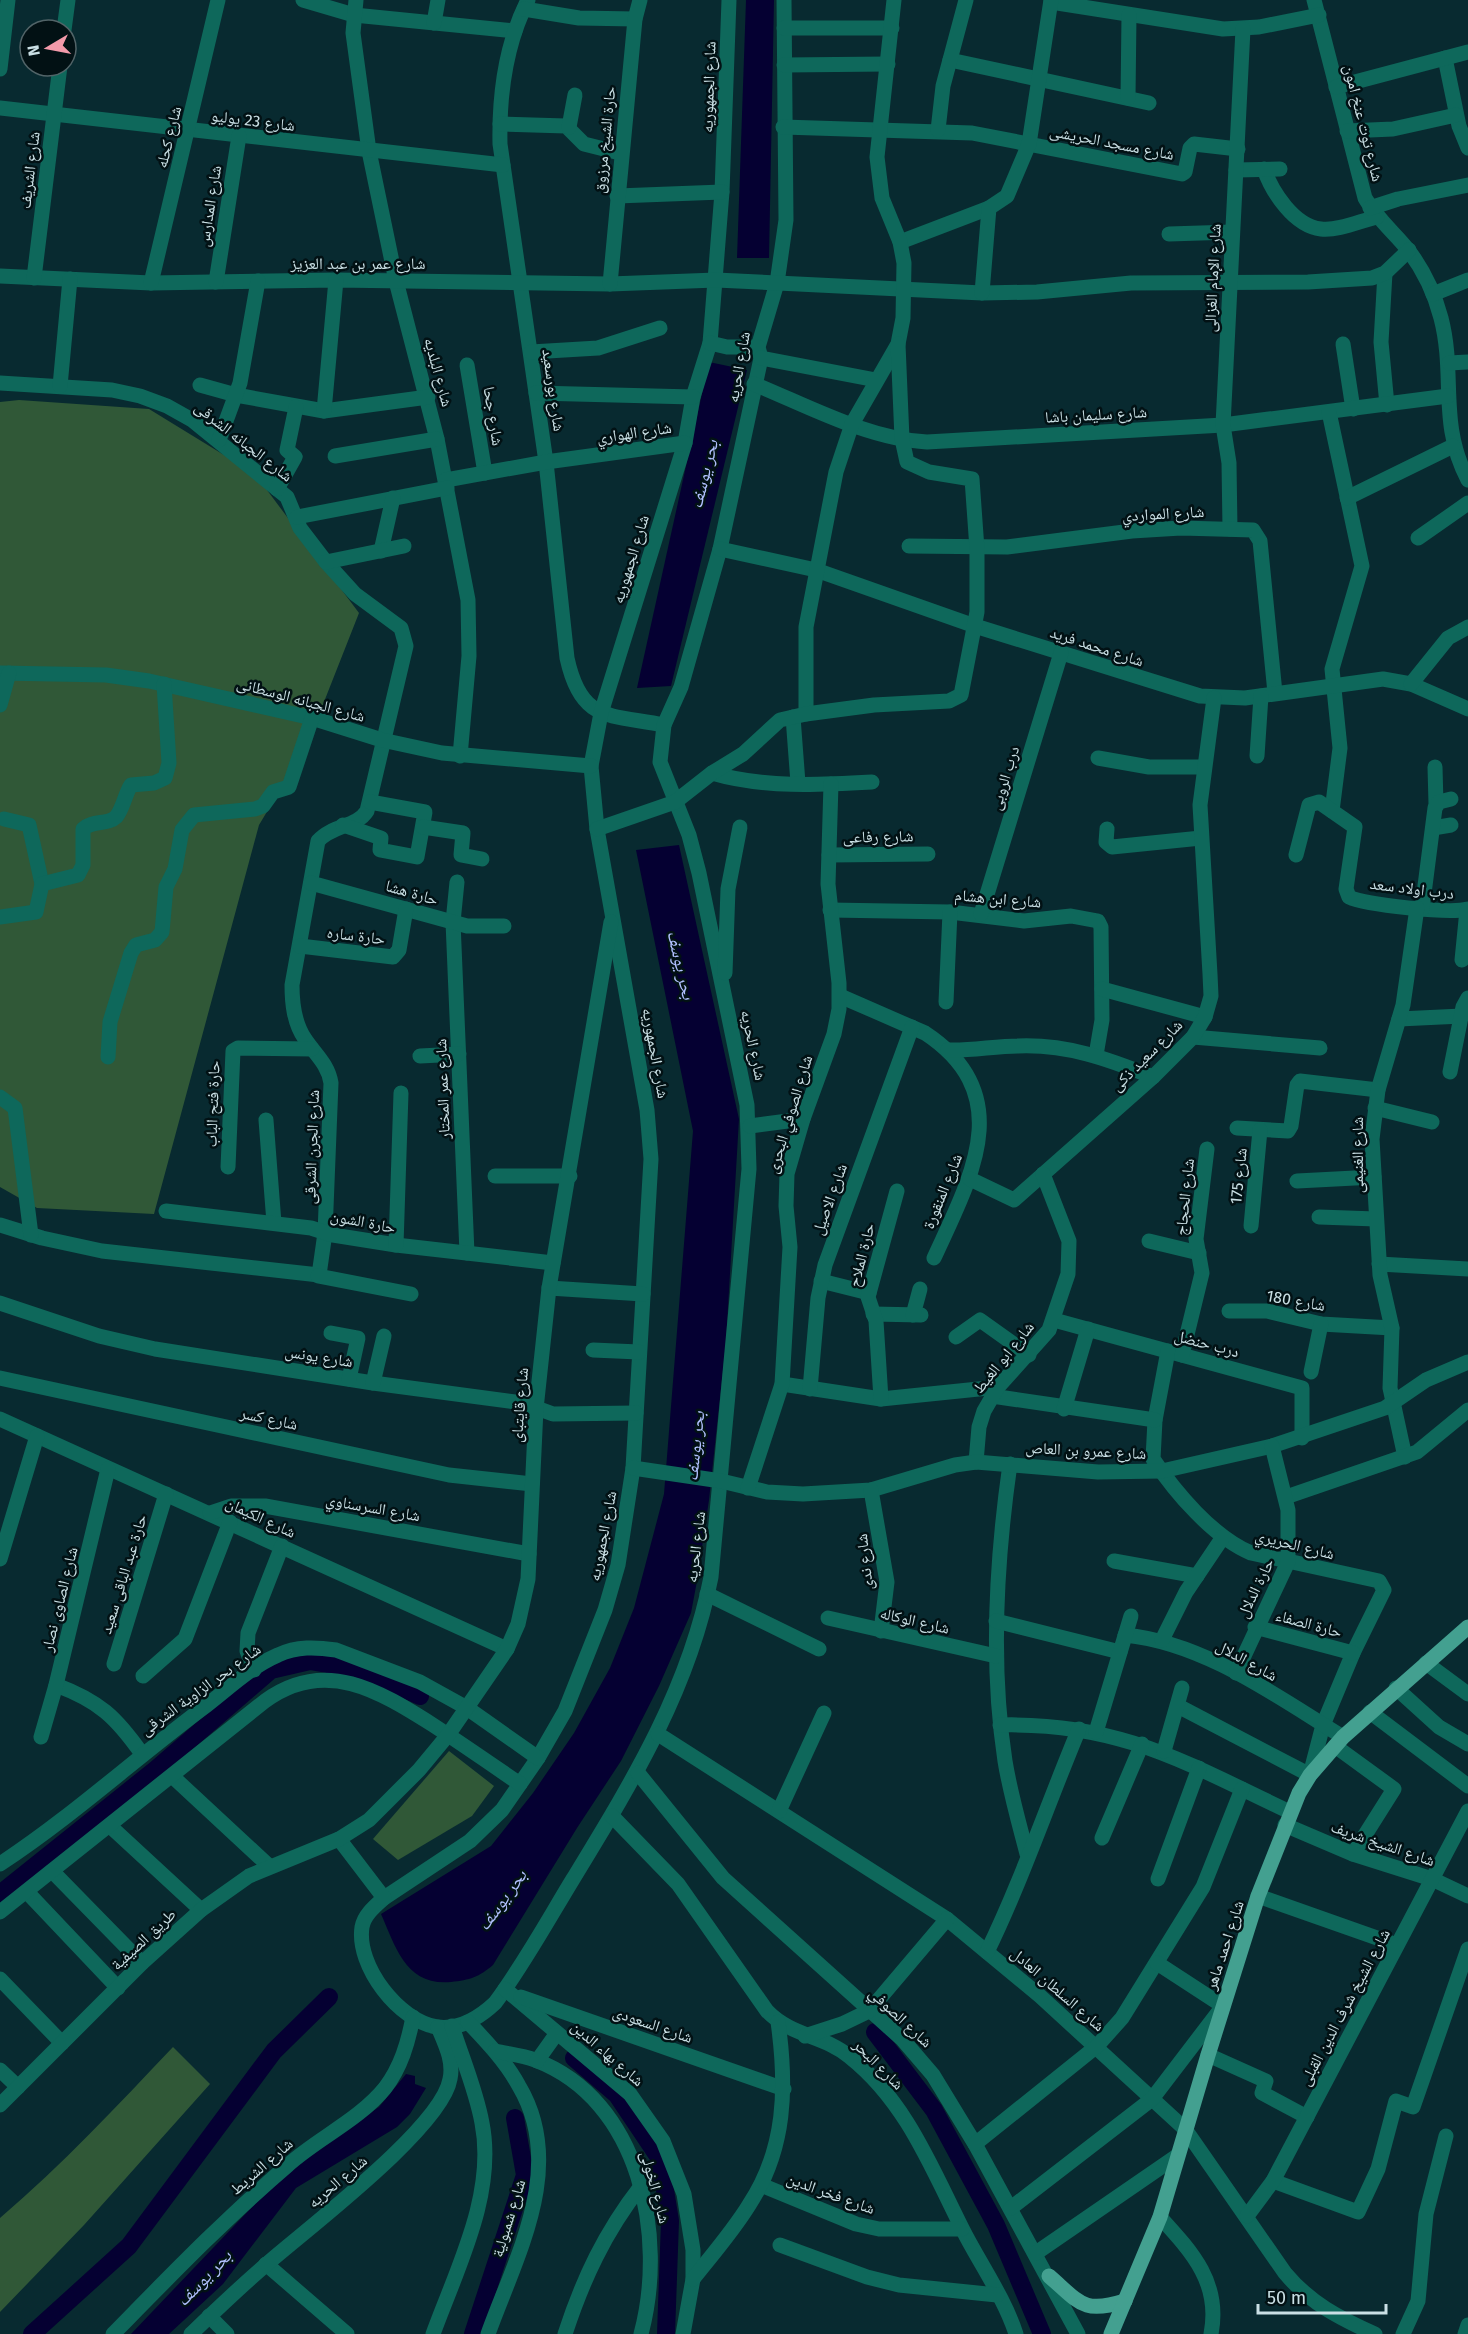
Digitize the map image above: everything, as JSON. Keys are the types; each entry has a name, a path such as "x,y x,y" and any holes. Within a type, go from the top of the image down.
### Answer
{"main road":[{"name":"شارع احمد ماهر","path":"1111,2334 1160,2217 1258,1896 1287,1818 1310,1775 1339,1741 1396,1688 1468,1628"},
{"path":"1049,2276 1087,2307 1097,2309 1125,2301"}],"street":[{"path":"0,69 8,0"},
{"path":"66,18 68,0"},
{"name":"شارع كحله","path":"151,282 189,130 218,0"},
{"path":"303,0 434,23 515,31"},
{"path":"434,23 438,0"},
{"name":"حارة الشيخ مرزوق","path":"610,284 620,153 635,19 640,0"},
{"name":"شارع الجمهوريه","path":"413,2017 393,2002 377,1982 363,1947 362,1926 372,1909 384,1898 485,1830 538,1758 565,1711 605,1610 641,1469 636,1413 651,1142 613,910 597,829 591,766 601,713 685,443 693,397 710,343 717,280 722,192 729,0"},
{"name":"شارع الحريه","path":"191,2334 266,2264 380,2167 437,2105 450,2080 451,2066 445,2027 468,2022 508,1992 638,1773 658,1734 680,1682 707,1594 715,1480 749,1169 750,1126 694,854 660,762 664,725 681,687 720,549 759,353 777,283 786,220 783,127 784,0"},
{"path":"597,829 675,802 712,773 743,754 780,720 800,715 956,699 963,690 975,626 978,593 972,479 916,468 907,462 902,439 898,344 905,289 900,242 882,198 878,179 894,0"},
{"path":"938,130 943,86 966,0"},
{"path":"900,242 989,208 1008,196 1029,144 1051,1 1129,15 1244,30 1317,7"},
{"path":"526,4 579,18 635,19"},
{"name":"شارع بورسعيد","path":"526,4 515,31 505,72 500,124 502,165 546,462 568,664 585,704 601,713"},
{"name":"شارع توت عنخ امون","path":"1317,7 1361,188 1374,212 1409,250 1433,294 1441,316 1449,363 1448,396 1453,446 1468,480"},
{"name":"شارع البلديه","path":"355,8 355,51 369,151 396,281 428,397 468,600 470,629 460,756"},
{"path":"1128,98 1129,15"},
{"path":"784,28 892,28"},
{"name":"شارع الإمام الغزالى","path":"1230,528 1230,474 1223,424 1244,30"},
{"path":"1336,87 1468,52"},
{"path":"1445,58 1456,115 1468,148"},
{"path":"950,60 1149,103"},
{"path":"784,65 888,64"},
{"name":"شارع الشريف","path":"34,278 58,78"},
{"path":"569,127 574,94"},
{"name":"شارع 23 يوليو","path":"0,108 502,165"},
{"path":"1347,131 1393,129 1456,115"},
{"path":"500,124 569,127 584,144 620,153"},
{"path":"783,127 938,130 1029,144"},
{"name":"شارع المدارس","path":"216,282 239,136"},
{"name":"شارع مسجد الحريشى","path":"1029,144 1182,174 1185,172 1192,145 1238,149"},
{"path":"1236,170 1272,170 1276,198 1314,227 1328,229 1374,212 1398,199 1468,185"},
{"path":"617,196 722,192"},
{"path":"982,293 989,208"},
{"path":"1168,234 1232,232"},
{"path":"1386,405 1381,342 1385,273 1409,250"},
{"name":"شارع عمر بن عبد العزيز","path":"0,276 151,282 336,280 610,284 717,280 982,293 1037,292 1131,283 1356,280 1385,273"},
{"path":"60,386 70,279"},
{"path":"324,411 336,280"},
{"path":"1433,294 1468,280"},
{"path":"219,440 243,370 258,282"},
{"path":"531,352 598,348 660,328"},
{"path":"710,343 876,380"},
{"path":"798,783 806,627 836,472 852,424 898,344"},
{"path":"1343,344 1353,409"},
{"path":"1449,363 1468,362"},
{"name":"شارع جحا","path":"467,365 484,473"},
{"name":"شارع الجبانه الشرقى","path":"0,383 112,390 140,396 167,406 219,440 287,497 300,528 326,561 355,594 396,623 405,637 406,646 382,740"},
{"name":"شارع سليمان باشا","path":"754,384 852,424 902,439 927,442 1223,424 1448,396"},
{"path":"200,385 236,395 324,411 428,397"},
{"path":"536,393 693,397"},
{"path":"277,489 295,457 287,450 296,407"},
{"path":"1296,855 1309,805 1319,802 1332,811 1340,748 1333,685 1335,657 1362,566 1329,412"},
{"path":"335,456 437,439"},
{"name":"شارع الهواري","path":"297,517 393,498 484,473 685,443"},
{"path":"1347,498 1453,446"},
{"path":"381,551 393,498"},
{"path":"1418,538 1468,503"},
{"name":"شارع المواردي","path":"909,546 1007,548 1132,531 1230,528 1253,530 1260,541 1268,695"},
{"path":"326,561 404,546"},
{"name":"شارع محمد فريد","path":"720,549 816,570 975,626 1185,693 1214,698 1268,695 1383,679 1411,684 1468,709"},
{"path":"1411,684 1448,638 1468,627"},
{"name":"درب الروبى","path":"981,914 1061,653"},
{"path":"0,705 4,673"},
{"name":"شارع الجبانه الوسطانى","path":"4,673 106,675 164,684 312,718 382,740 460,756 591,766"},
{"path":"42,884 78,875 83,865 83,829 88,824 117,816 124,795 131,785 154,783 165,778 169,763 164,684"},
{"path":"1257,756 1268,695"},
{"name":"شارع سعيد ذكى","path":"970,1179 1012,1200 1153,1077 1193,1037 1205,1017 1210,996 1210,974 1201,838 1204,767 1214,698"},
{"path":"601,713 664,725"},
{"path":"108,1057 110,1022 131,953 136,945 155,940 162,932 166,887 175,869 182,830 194,815 255,809 262,806 273,792 290,787 312,718"},
{"path":"343,825 381,837 380,850 417,857 424,812 370,802 382,740"},
{"path":"1098,758 1149,767 1204,767"},
{"name":"شارع الغنيمى","path":"1405,1457 1393,1404 1389,1372 1392,1328 1379,1264 1372,1139 1378,1090 1399,1018 1432,828 1444,802 1435,767"},
{"path":"712,773 751,782 831,784 872,782"},
{"name":"شارع الصوفي البحرى","path":"748,1488 782,1384 790,1246 785,1190 787,1174 803,1119 834,1034 840,996 830,910 831,784"},
{"name":"شارع الجرن الشرقى","path":"318,1276 325,1233 331,1083 325,1064 312,1049 298,1025 292,999 318,841 325,834 364,817 370,802"},
{"name":"درب اولاد سعد","path":"1332,811 1355,827 1346,889 1350,897 1452,912 1467,910"},
{"path":"0,917 36,912 42,884 29,825 4,819"},
{"path":"1432,828 1451,825"},
{"path":"423,827 464,833 461,855 482,859"},
{"path":"723,988 727,948 728,889 740,827"},
{"path":"1107,829 1106,842 1112,847 1201,838"},
{"name":"شارع رفاعى","path":"829,855 928,854"},
{"name":"شارع عمر المختار","path":"457,882 453,922 467,1253"},
{"name":"حارة هشا","path":"311,883 453,922 481,927 504,926"},
{"name":"حارة ساره","path":"300,946 393,957 399,950 406,909"},
{"name":"شارع قايتباى","path":"339,1839 369,1820 447,1735 507,1649 524,1601 529,1554 536,1410 549,1288 570,1176 586,1060 613,910"},
{"name":"شارع ابن هشام","path":"830,910 950,912 1024,921 1071,916 1098,921 1101,927 1102,989 1101,1035 1096,1055"},
{"path":"1462,960 1467,910"},
{"path":"946,1002 950,912"},
{"path":"1102,989 1205,1017"},
{"name":"شارع المنقورة","path":"840,996 925,1033 948,1050 969,1080 979,1114 978,1147 970,1179 934,1258"},
{"path":"1450,1072 1468,998"},
{"path":"1399,1018 1462,1016"},
{"name":"شارع الاصيل","path":"810,1389 821,1281 830,1250 912,1028"},
{"path":"1193,1037 1320,1048"},
{"path":"948,1050 1039,1046 1096,1055 1153,1077"},
{"name":"حارة فتح الباب","path":"228,1167 233,1051 238,1048 312,1049"},
{"path":"420,1056 459,1053"},
{"path":"1237,1128 1285,1132 1290,1129 1300,1081 1378,1090"},
{"path":"396,1245 401,1093"},
{"path":"0,1097 15,1108 31,1235"},
{"path":"1375,1108 1432,1122"},
{"path":"750,1126 803,1119"},
{"path":"266,1120 274,1224"},
{"name":"شارع 175","path":"1251,1226 1260,1130"},
{"name":"شارع الحجاج","path":"1161,1471 1153,1459 1155,1420 1202,1272 1196,1239 1207,1149"},
{"name":"شارع ابو الغيط","path":"976,1462 978,1427 995,1392 1043,1339 1054,1320 1068,1274 1071,1252 1066,1230 1043,1174"},
{"path":"495,1176 570,1176"},
{"path":"1297,1181 1374,1177"},
{"name":"حارة الملاح","path":"881,1399 873,1314 868,1301 897,1191"},
{"name":"حارة الشون","path":"166,1211 311,1228 325,1233 396,1245 553,1263"},
{"path":"1319,1217 1376,1219"},
{"path":"0,1225 31,1235 102,1251 318,1276 411,1294"},
{"path":"1149,1241 1199,1252"},
{"path":"1379,1264 1468,1269"},
{"path":"821,1281 869,1293"},
{"path":"549,1288 642,1294"},
{"path":"873,1314 917,1315 920,1289"},
{"name":"شارع يونس","path":"0,1303 127,1343 373,1383 523,1403 536,1410 570,1416 636,1413"},
{"name":"شارع 180","path":"1229,1311 1275,1312 1321,1324 1392,1328"},
{"path":"956,1337 980,1320 1029,1355"},
{"name":"درب حنضل","path":"1054,1320 1302,1388 1302,1437"},
{"path":"1311,1372 1321,1324"},
{"path":"1064,1408 1088,1329"},
{"path":"331,1333 358,1338 349,1379"},
{"path":"373,1383 384,1336"},
{"path":"593,1350 639,1352"},
{"name":"شارع عمرو بن العاص","path":"641,1469 715,1480 748,1488 803,1494 871,1490 976,1462 1098,1472 1161,1471 1302,1437 1393,1404 1425,1380 1466,1367"},
{"name":"شارع كسر","path":"0,1378 449,1475 532,1484"},
{"path":"782,1384 881,1399 995,1392 1064,1408 1155,1420"},
{"path":"1286,1497 1417,1452 1468,1410"},
{"name":"شارع الكيمان","path":"0,1419 507,1649"},
{"path":"0,1559 37,1436"},
{"name":"حارة الدلال","path":"1236,1673 1255,1627 1288,1562 1286,1497 1272,1446"},
{"path":"1010,1464 1002,1521 996,1656 1000,1725 1007,1772 1028,1854"},
{"name":"شارع الصاوى نصار","path":"41,1737 56,1685 108,1469"},
{"name":"شارع الحريري","path":"1161,1471 1223,1537 1251,1553 1379,1581 1384,1587 1383,1594 1353,1653"},
{"name":"شارع ندى","path":"871,1490 887,1582 881,1631"},
{"name":"حارة عبد الباقى سعيد","path":"114,1664 166,1494"},
{"name":"شارع السرسناوي","path":"210,1513 241,1505 265,1506 529,1554"},
{"path":"143,1676 185,1639 230,1522"},
{"path":"1162,1640 1197,1576 1223,1537"},
{"path":"254,1670 247,1651 248,1633 282,1546"},
{"path":"1114,1561 1197,1576"},
{"path":"707,1594 819,1649"},
{"path":"1096,1732 1131,1616"},
{"name":"شارع الوكاله","path":"828,1618 996,1656"},
{"path":"996,1621 1120,1652"},
{"name":"حارة الصفاء","path":"1255,1627 1353,1653"},
{"name":"شارع الدلال","path":"1125,1635 1162,1640 1194,1652 1236,1673 1323,1725 1394,1789 1353,1854"},
{"name":"شارع بحر الزاوية الشرقى","path":"0,1864 48,1833 142,1754 254,1670 279,1654 292,1649 321,1648 407,1676 467,1708 538,1758"},
{"path":"1178,1707 1310,1775 1323,1725 1353,1653"},
{"path":"1426,1663 1468,1694"},
{"path":"0,1912 271,1696 304,1681 333,1680 363,1687 393,1700 520,1784"},
{"path":"56,1685 91,1699 108,1711 142,1754"},
{"path":"1164,1751 1182,1688"},
{"path":"1396,1688 1440,1726 1468,1744"},
{"path":"1370,1712 1468,1786"},
{"path":"779,1811 824,1713"},
{"name":"شارع الشيخ شريف","path":"1000,1725 1054,1725 1096,1732 1164,1751 1242,1789 1287,1818 1353,1854 1432,1879 1468,1896"},
{"path":"987,1952 1011,1902 1079,1729"},
{"name":"شارع السلطان العادل","path":"658,1734 947,1919 987,1952 1097,2046 1185,2129 1285,2273 1300,2291 1317,2305 1367,2333"},
{"path":"1102,1839 1142,1744"},
{"path":"1158,1879 1199,1768"},
{"name":"شارع الصوفي","path":"638,1773 723,1878 903,2040 924,2062 975,2144 1049,2276 1078,2334"},
{"path":"172,1776 269,1866"},
{"path":"975,2144 1097,2046 1122,2018 1203,1887 1242,1789"},
{"name":"شارع الشيخ شرف الدين القبلى","path":"1247,2216 1273,2181 1468,1811"},
{"name":"شارع البحر","path":"612,1816 678,1884 767,2011 778,2022 805,2036 837,2047 885,2092 922,2145 1016,2334"},
{"path":"110,1826 201,1910"},
{"path":"339,1839 384,1898"},
{"name":"طريق الصيفية","path":"0,2106 142,1963 201,1910 249,1876 339,1839"},
{"path":"52,1871 142,1963"},
{"path":"27,1892 118,1988"},
{"path":"1258,1896 1397,1945"},
{"path":"805,2036 842,2024 869,2011 947,1919"},
{"path":"1273,2181 1358,2212 1378,2169 1396,2101 1413,2107 1468,1949"},
{"path":"1011,2208 1152,2099 1223,2006 1157,1963"},
{"path":"0,1979 62,2043"},
{"name":"شارع بهاء الدين","path":"508,1992 630,2094 663,2141 675,2167 690,2222 693,2279 683,2334"},
{"name":"شارع السعودى","path":"508,1992 784,2089"},
{"path":"413,2017 445,2027 482,2123 486,2155 483,2187 475,2218 433,2334"},
{"name":"شارع الشريط","path":"113,2334 219,2226 290,2163 373,2101 386,2087 404,2055 413,2017"},
{"name":"شارع شمبولية","path":"468,2022 495,2051 520,2087 530,2108 538,2141 540,2175 536,2198 488,2334"},
{"path":"693,2279 749,2206 778,2139 784,2089 778,2022"},
{"path":"537,2061 557,2033"},
{"name":"شارع الخولى","path":"495,2051 537,2061 575,2083 597,2104 627,2149 641,2186 650,2228 651,2287 641,2334"},
{"path":"1208,2055 1266,2081 1262,2092 1307,2117"},
{"path":"0,2070 18,2087"},
{"path":"1403,2334 1418,2301 1426,2214 1446,2136"},
{"path":"1036,2253 1177,2156"},
{"name":"شارع فخر الدين","path":"760,2185 856,2224 879,2229 962,2229"},
{"path":"565,2334 586,2273 602,2242 641,2186"},
{"path":"1160,2217 1191,2251 1205,2274 1212,2298 1211,2334"},
{"path":"780,2245 867,2277 899,2285 997,2295"},
{"path":"266,2264 347,2334"},
{"path":"209,2316 227,2334"},
{"path":"1465,2334 1468,2325"}],"green space":[{"path":"19,400 149,409 255,474 359,613 307,745 259,825 154,1214 37,1208 0,1187 0,402"},
{"path":"449,1751 494,1786 472,1816 398,1860 373,1839"},
{"path":"173,2047 210,2084 84,2225 0,2312 0,2218 67,2156"}],"water":[{"path":"746,0 774,0 769,258 737,258"},
{"name":"بحر يوسف","path":"709,362 747,370 671,686 637,688"},
{"name":"بحر يوسف","path":"679,845 739,1119 726,1342 709,1500 691,1613 659,1686 621,1761 493,1965 469,1979 436,1982 423,1978 405,1962 381,1914 491,1846 533,1793 574,1733 610,1668 634,1608 664,1494 693,1131 636,850"},
{"name":"بحر يوسف","path":"406,2074 415,2076 415,2084 426,2088 410,2114 397,2127 296,2188 223,2284 169,2334 131,2334 253,2206 304,2158 379,2107"}],"waterway":[{"path":"0,1894 155,1770 271,1670 310,1661 361,1670 420,1696"},
{"path":"32,2334 129,2246 274,2051 329,1997"},
{"path":"875,2032 934,2110 996,2225 1042,2334"},
{"path":"574,2058 617,2095 660,2159 670,2221 666,2334"},
{"path":"473,2334 525,2175 515,2118"}]}
